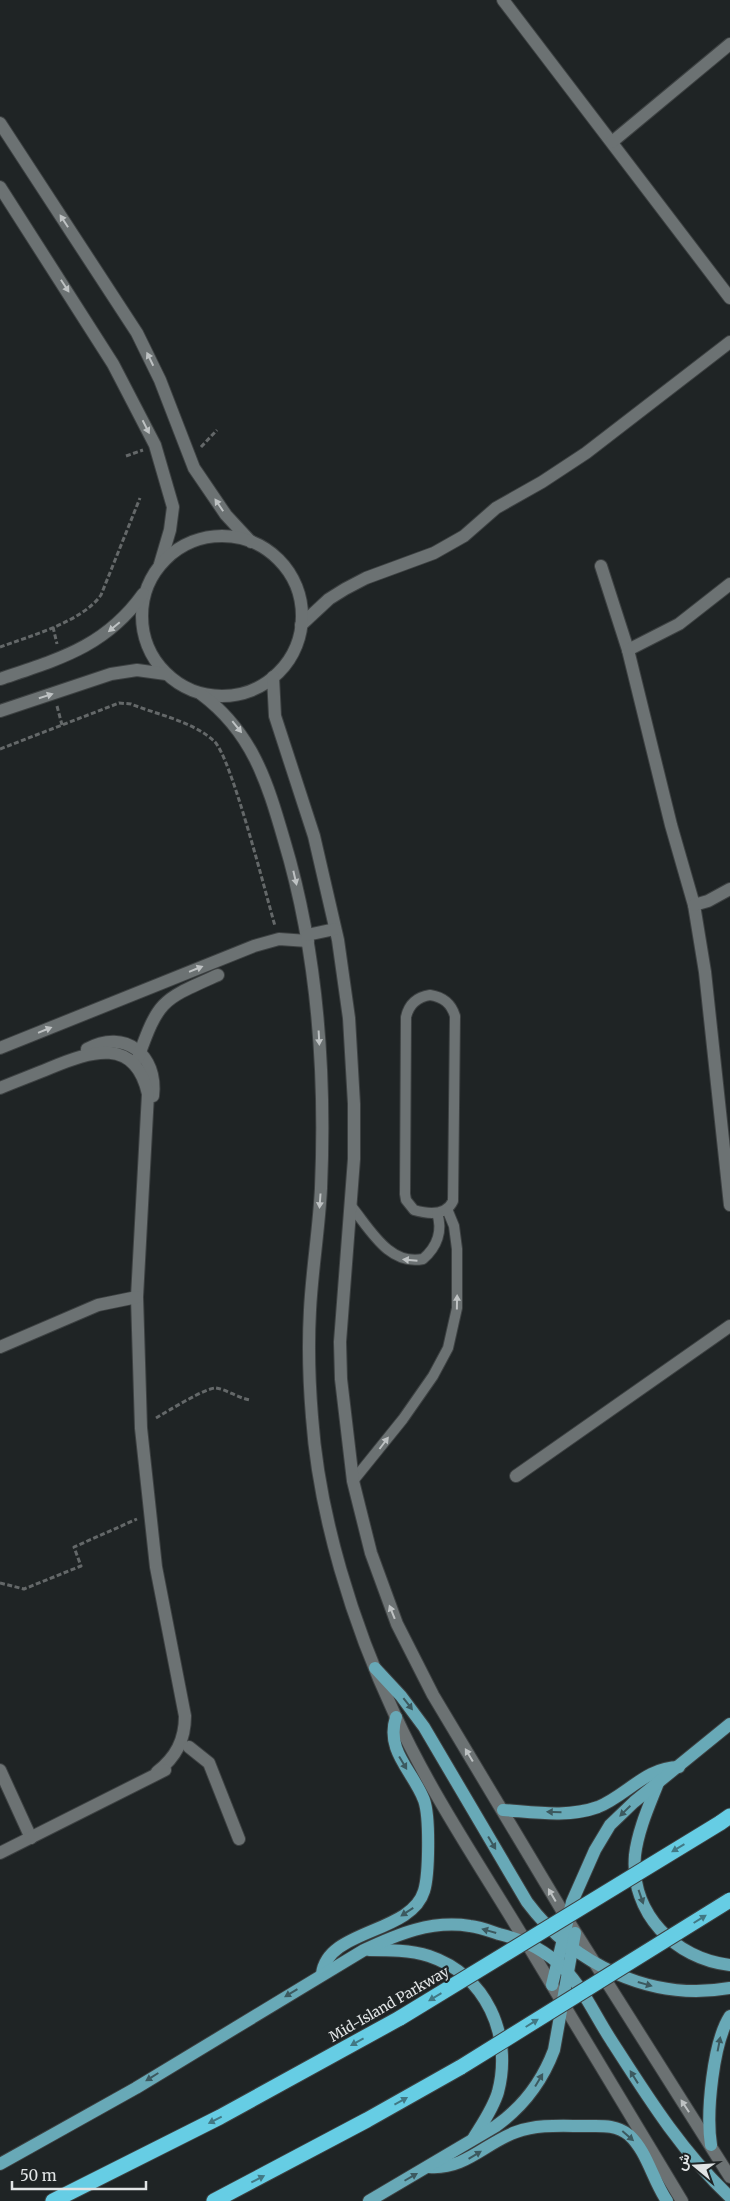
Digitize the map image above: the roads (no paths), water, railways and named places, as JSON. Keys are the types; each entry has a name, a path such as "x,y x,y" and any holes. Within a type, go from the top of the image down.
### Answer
{"highway":[{"name":"Mid-Island Parkway","path":"53,2201 212,2121 400,2018 725,1819"},
{"path":"214,2201 460,2067 730,1900"}],"main road":[{"path":"375,1668 417,1716 528,1902 539,1918 562,1940 595,1964 642,1984 689,1993 730,1988"},
{"path":"322,1974 325,1961 335,1950 407,1914 419,1902 425,1890 427,1810 421,1794 395,1750 392,1735 396,1717"},
{"path":"552,1985 567,1919 582,1878 610,1825 658,1782 730,1724"},
{"path":"502,1810 556,1813 585,1810 607,1803 654,1772 679,1767"},
{"path":"658,1782 642,1826 635,1857 638,1889 644,1905 661,1932 680,1947 701,1958 730,1965"},
{"path":"0,2164 127,2093 364,1950 396,1935 422,1927 444,1925 471,1926 525,1940 568,1972 658,2114 689,2154 730,2197"},
{"path":"369,2201 429,2167 509,2117 531,2094 540,2081 554,2050 575,1933"},
{"path":"364,1950 413,1952 443,1962 468,1978 492,2011 502,2044 501,2078 492,2108 472,2141"},
{"path":"711,2145 709,2122 718,2049 722,2030 730,2016"},
{"path":"429,2167 456,2165 507,2136 526,2129 546,2126 608,2126 624,2131 636,2143 667,2201"}],"street":[{"path":"503,0 730,298"},
{"path":"612,142 730,44"},
{"path":"0,122 137,333 160,380 194,468 226,515 251,542 278,559 289,574 297,590 301,607 301,625 297,643 290,658 273,677 252,691 235,696 218,697 201,694 185,688 166,674 153,658 143,632 142,618 146,590"},
{"path":"0,187 113,364 155,445 173,507 170,530 160,566 146,590 118,624 82,649 62,658 0,679"},
{"path":"301,625 329,599 356,583 434,553 464,536 496,508 542,482 586,453 730,342"},
{"path":"160,566 182,547 195,541 223,536 251,542"},
{"path":"602,566 628,650 671,824 694,905 705,972 730,1205"},
{"path":"628,650 679,624 730,584"},
{"path":"0,711 111,674 137,670 166,674"},
{"path":"273,677 275,716 314,836 335,929 345,985 352,1052 354,1141 351,1206 340,1342 344,1415 353,1481 371,1553 397,1624 433,1695 575,1933 730,2177"},
{"path":"201,694 225,714 252,750 281,829 308,938 318,1023 322,1135 321,1191 309,1337 312,1423 323,1495 333,1538 375,1668 396,1717 440,1800 682,2201"},
{"path":"694,905 708,901 730,889"},
{"path":"0,1048 254,946 279,939 308,938 335,929"},
{"path":"136,1065 153,1018 167,1000 218,975"},
{"path":"0,1088 77,1056 93,1045 112,1042 130,1045 140,1052 149,1063 154,1080 153,1099 148,1118"},
{"path":"77,1056 99,1052 115,1053 136,1065 145,1082 148,1094 148,1118 139,1230 137,1297 141,1428 156,1567 183,1705 185,1726 179,1748 166,1765 157,1772"},
{"path":"0,1347 98,1305 137,1297"},
{"path":"516,1476 730,1326"},
{"path":"0,1853 176,1764 189,1747 191,1738 191,1721 183,1705"},
{"path":"189,1747 209,1763 239,1839"},
{"path":"0,1770 32,1838"}],"lane":[{"path":"351,1206 383,1246 398,1258 406,1261 423,1260 432,1250 440,1228 442,1211 453,1201 455,1016 449,1003 443,999 430,995 416,999 407,1010 405,1194 406,1200 414,1210 442,1211 454,1226 457,1249 457,1308 448,1348 433,1376 403,1419 353,1481"}]}
